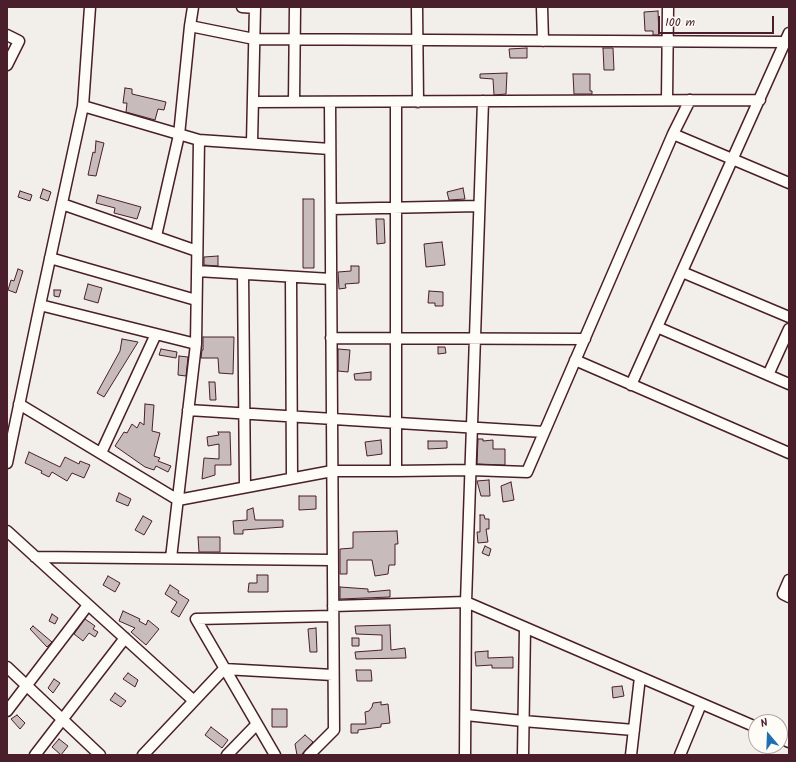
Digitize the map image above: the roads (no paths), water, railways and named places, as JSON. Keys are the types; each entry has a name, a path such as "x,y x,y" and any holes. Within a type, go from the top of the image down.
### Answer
{"street":[{"path":"7,463 83,106 90,7"},
{"path":"156,236 179,135 193,7"},
{"path":"242,7 255,7 252,143"},
{"path":"294,102 295,7"},
{"path":"417,7 418,102"},
{"path":"542,7 543,41"},
{"path":"667,100 668,7"},
{"path":"190,26 254,39 668,41 787,38 632,385"},
{"path":"7,34 19,41 7,65"},
{"path":"19,404 178,500 332,471 471,470 527,472 673,134 690,100"},
{"path":"253,102 760,100"},
{"path":"465,755 466,602 483,101"},
{"path":"310,755 334,730 330,102"},
{"path":"396,102 396,471"},
{"path":"83,106 199,140 330,149"},
{"path":"673,134 789,183"},
{"path":"171,558 196,344 199,140"},
{"path":"62,204 197,251"},
{"path":"331,209 480,206"},
{"path":"50,258 196,300"},
{"path":"197,272 331,280"},
{"path":"682,272 789,317"},
{"path":"244,274 245,487"},
{"path":"291,277 292,478"},
{"path":"40,305 196,344"},
{"path":"657,327 789,384"},
{"path":"768,375 789,329"},
{"path":"101,453 156,334"},
{"path":"331,338 585,339"},
{"path":"575,360 789,453"},
{"path":"188,410 544,432"},
{"path":"7,531 194,701"},
{"path":"35,557 332,560"},
{"path":"789,580 783,594 789,597"},
{"path":"275,755 196,619 466,602 748,725"},
{"path":"7,710 88,605"},
{"path":"523,755 525,628"},
{"path":"35,755 125,638"},
{"path":"7,667 100,755"},
{"path":"143,755 224,669 333,675"},
{"path":"630,755 640,677"},
{"path":"680,755 701,704"},
{"path":"466,715 634,730"},
{"path":"227,755 257,724"}]}
